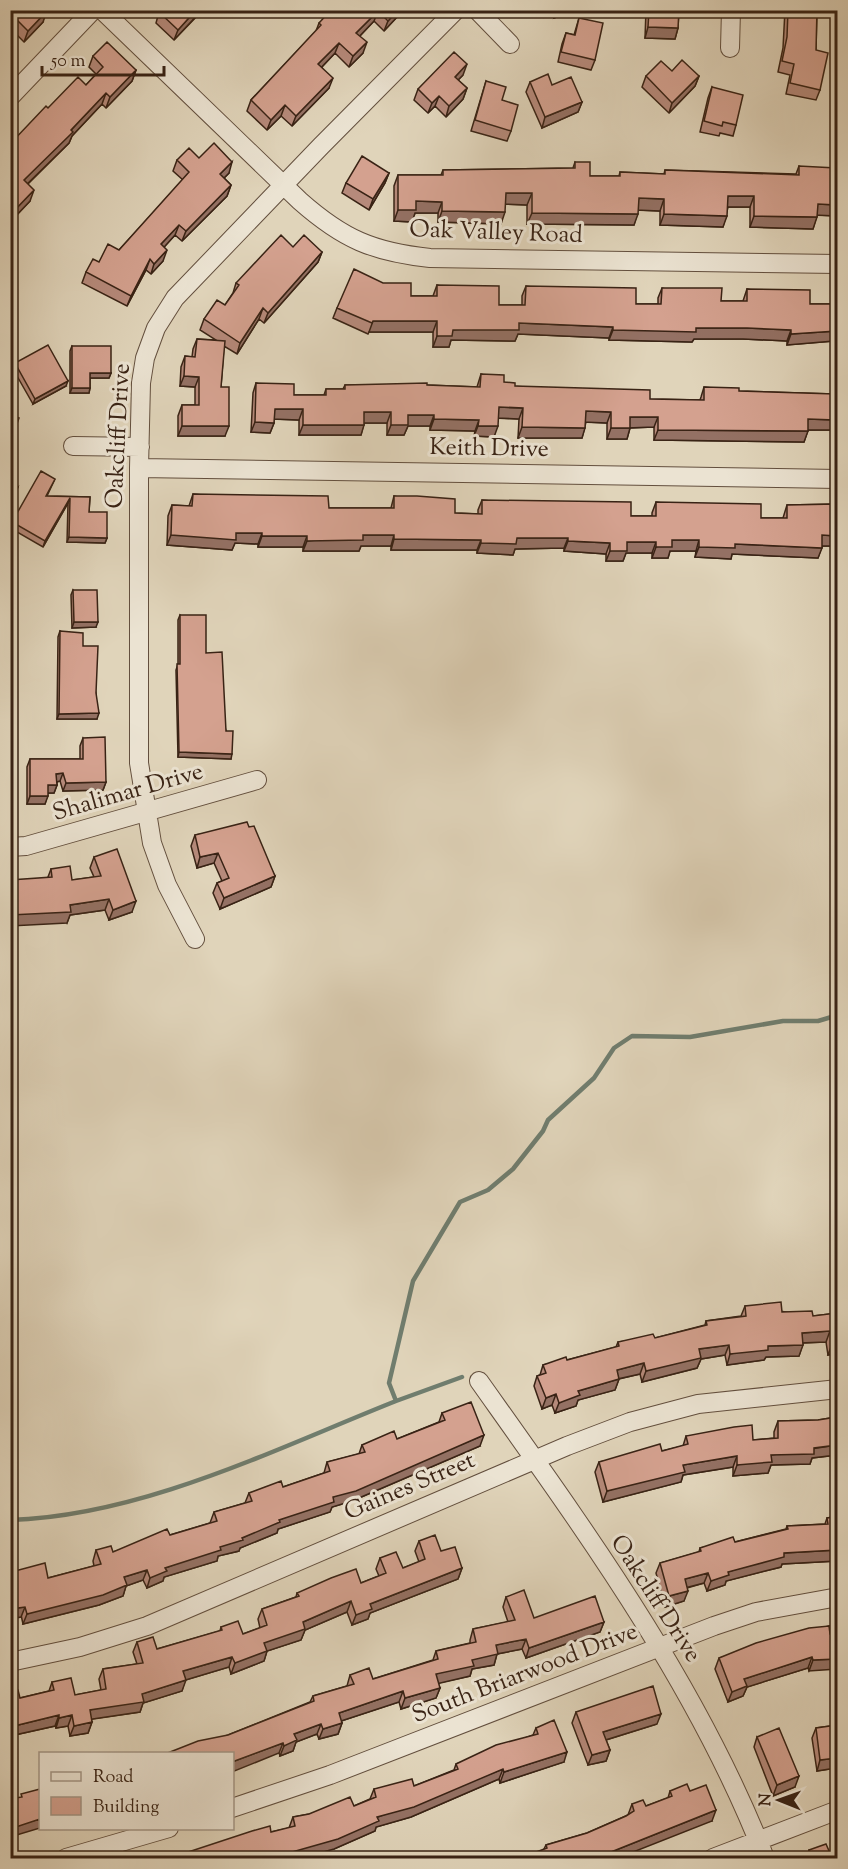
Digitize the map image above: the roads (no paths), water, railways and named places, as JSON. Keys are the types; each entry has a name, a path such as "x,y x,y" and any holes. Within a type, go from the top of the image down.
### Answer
{"street":[{"path":"10,97 93,10"},
{"name":"Oak Valley Road","path":"102,10 284,186 329,226 346,237 373,249 410,256 837,264"},
{"name":"Oakcliff Drive","path":"195,939 167,885 145,814 139,763 139,468 141,383 145,358 156,328 175,298 456,10"},
{"path":"477,10 510,44"},
{"path":"730,48 731,10"},
{"path":"73,446 140,447"},
{"name":"Keith Drive","path":"139,468 837,479"},
{"name":"Shalimar Drive","path":"10,847 26,846 145,814 257,780"},
{"name":"Oakcliff Drive","path":"479,1381 535,1460 659,1647 731,1778 765,1858"},
{"name":"Gaines Street","path":"10,1662 80,1647 147,1626 596,1434 662,1412 730,1399 837,1389"},
{"name":"South Briarwood Drive","path":"234,1807 330,1775 659,1647 756,1612 837,1597"},
{"path":"713,1858 837,1810"},
{"path":"66,1858 162,1830"}],"waterway":[{"path":"10,1520 60,1516 158,1493 255,1459 396,1401 389,1383 413,1281 460,1202 488,1190 513,1169 543,1131 548,1120 594,1078 614,1048 632,1036 690,1037 783,1021 818,1021 838,1015"},
{"path":"396,1401 462,1377"}]}
